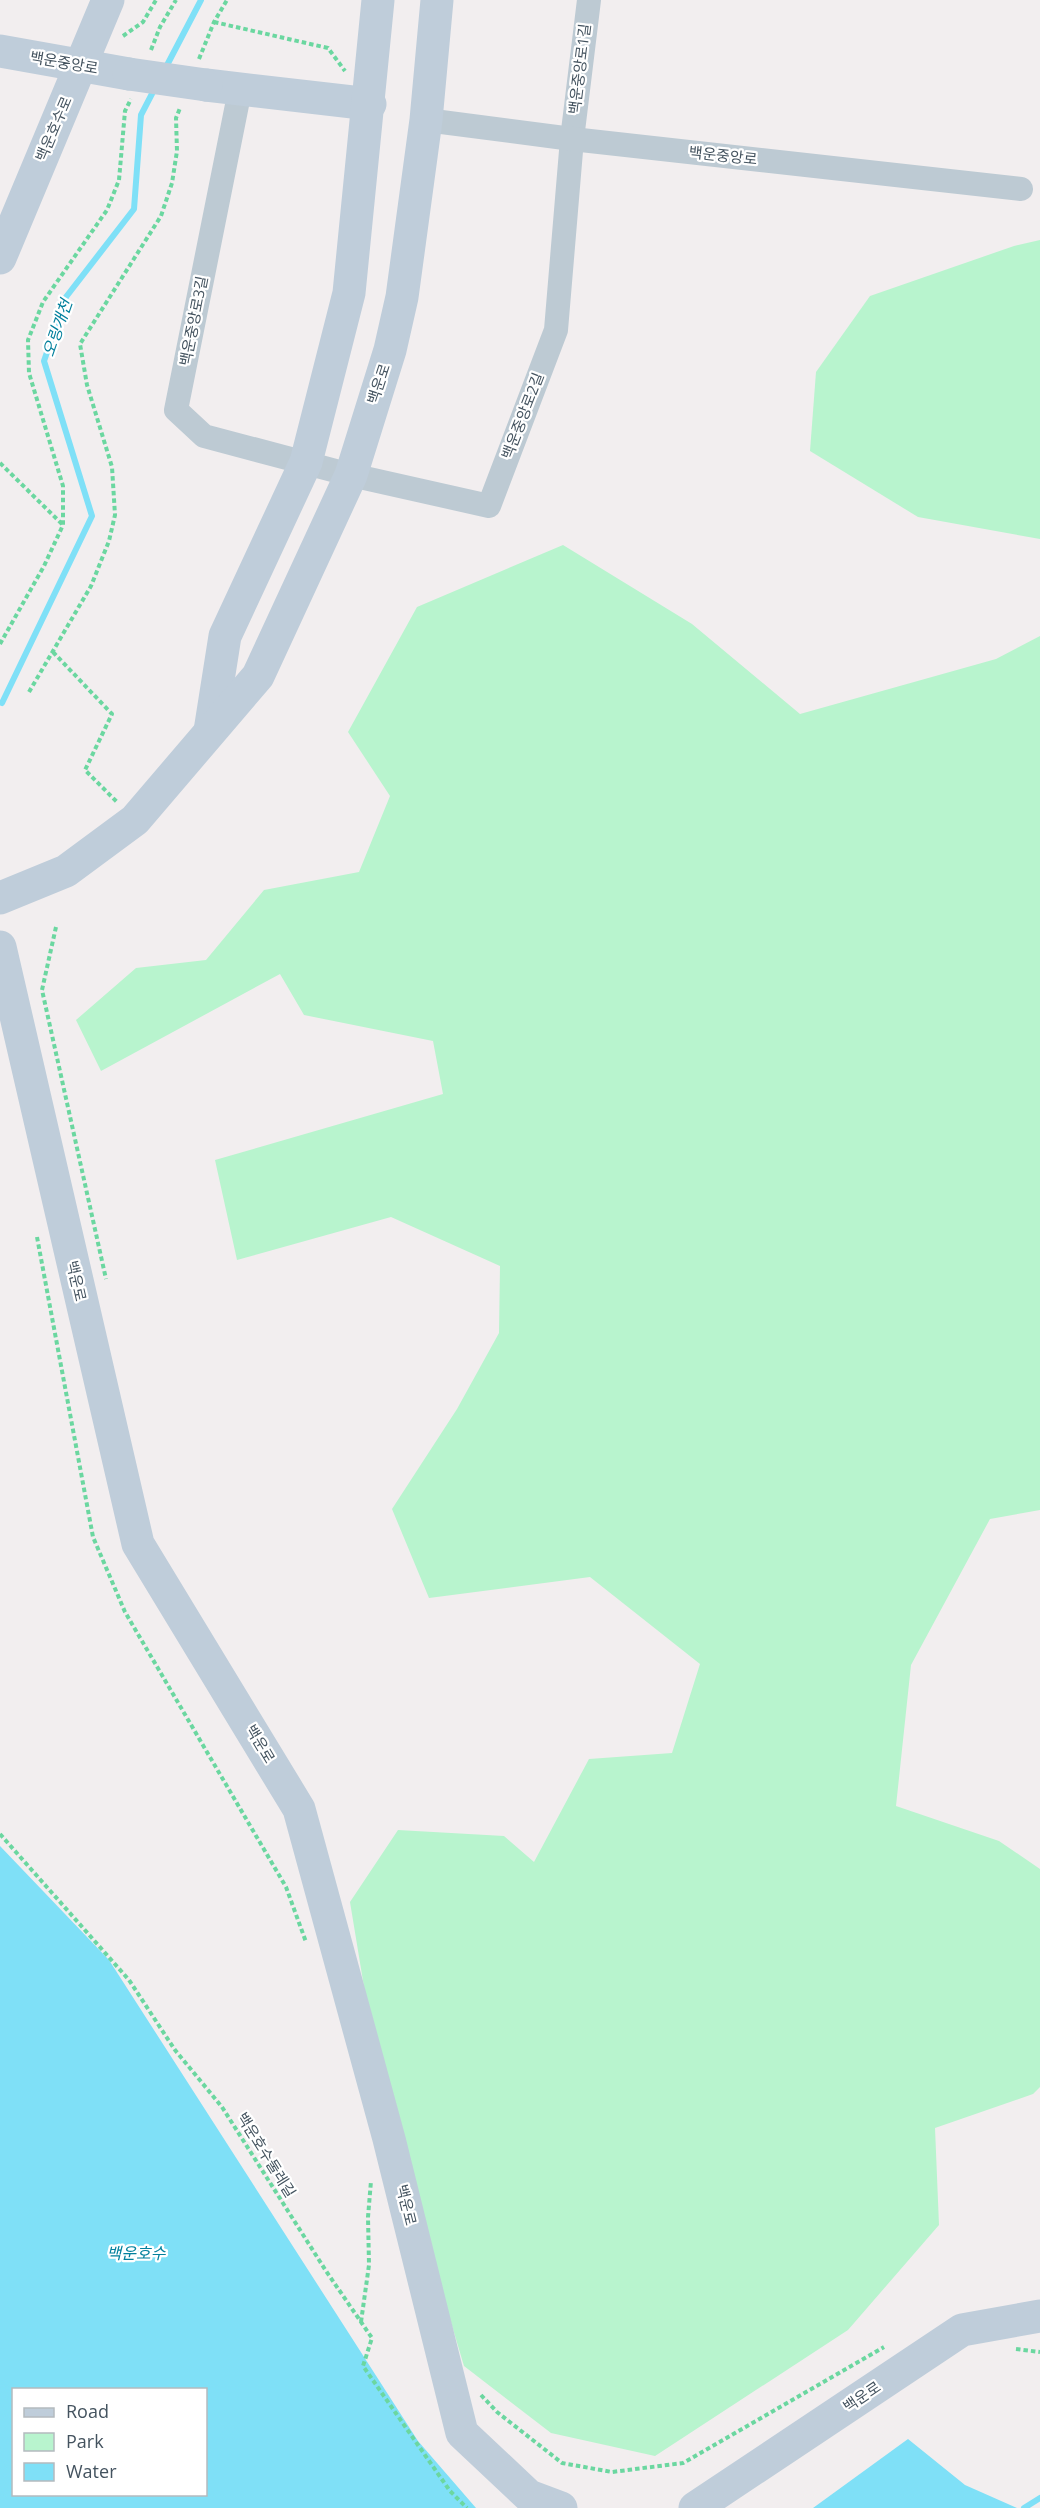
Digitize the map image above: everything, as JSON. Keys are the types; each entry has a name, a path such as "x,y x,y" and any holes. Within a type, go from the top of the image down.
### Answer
{"main road":[{"name":"백운호수로","path":"0,258 108,0"},
{"path":"210,731 225,636 306,462 349,293 370,104 378,0"},
{"name":"백운로","path":"0,898 66,871 135,820 258,676 351,475 390,350 402,297 426,120 437,0"},
{"name":"백운중앙로","path":"0,51 137,74 202,75"},
{"path":"202,75 240,90 370,104"},
{"path":"337,343 347,370 358,378 369,376 390,350"},
{"name":"백운로","path":"0,947 138,1544 299,1809 389,2139 462,2433 528,2496 561,2508"},
{"name":"백운로","path":"695,2508 962,2330 1040,2316"}],"street":[{"name":"백운중앙로1길","path":"572,139 589,0"},
{"name":"백운중앙로3길","path":"240,90 176,410 204,436 306,462"},
{"name":"백운중앙로","path":"426,120 572,139 1021,189"},
{"name":"백운중앙로2길","path":"306,462 351,475 489,506 556,330 572,139"}],"path":[{"path":"0,644 44,566 63,525 63,486 29,373 28,340 43,302 107,210 119,180 125,111 137,74 176,0"},
{"path":"202,75 214,22 227,0"},
{"path":"214,22 328,48 370,104"},
{"path":"30,692 91,586 109,541 114,515 112,467 87,385 80,344 161,216 172,183 177,152 176,118 180,107"},
{"path":"0,463 63,525"},
{"path":"53,652 112,714 85,770 135,820"},
{"path":"56,927 42,990 106,1282"},
{"path":"36,1229 93,1536 125,1612 286,1887 309,1950"},
{"name":"백운호수둘레길","path":"0,1834 129,1980 175,2050 222,2107 372,2338 363,2366 450,2491 467,2508"},
{"path":"361,2322 369,2265 368,2217 372,2172 378,2194"},
{"path":"474,2388 497,2412 562,2463 612,2472 683,2463 890,2344"}],"green space":[{"path":"1040,240 1040,539 918,517 810,451 816,372 870,296 1014,246"},
{"path":"563,545 692,624 800,714 996,659 1040,636 1040,1510 990,1519 911,1665 896,1806 999,1841 1040,1869 1040,2087 1033,2094 935,2128 939,2225 848,2330 655,2456 551,2433 464,2366 380,2084 350,1902 398,1830 504,1836 534,1862 589,1759 672,1753 700,1664 590,1577 429,1598 392,1509 457,1409 499,1333 500,1266 391,1217 237,1260 215,1160 443,1094 433,1041 304,1015 280,974 101,1071 76,1020 136,968 206,960 264,890 359,872 390,796 348,732 417,607"}],"water":[{"name":"백운호수","path":"0,1846 109,1960 418,2441 476,2508 0,2508"},
{"path":"908,2439 965,2485 1017,2508 813,2508"}],"waterway":[{"name":"오링개천","path":"165,69 201,0"},
{"name":"오링개천","path":"2,703 92,516 44,361 66,297 134,209 141,115 155,88"},
{"path":"1024,2508 1040,2498"}]}
